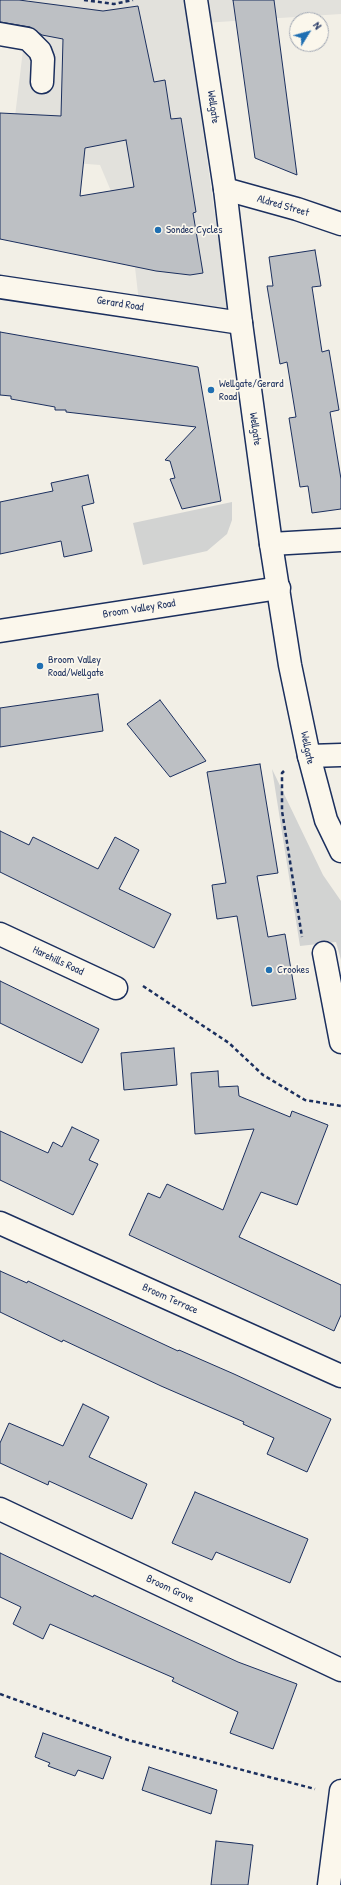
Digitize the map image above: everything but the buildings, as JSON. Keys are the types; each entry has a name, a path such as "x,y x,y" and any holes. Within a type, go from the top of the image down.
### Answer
{"street":[{"name":"Wellgate","path":"196,0 225,189 241,323 271,544 290,666 309,756 326,820 341,851"},
{"path":"0,34 28,39 40,50 43,59 42,82"},
{"name":"Aldred Street","path":"225,189 297,209 341,224"},
{"name":"Gerard Road","path":"0,287 241,323"},
{"path":"271,544 341,540"},
{"name":"Broom Valley Road","path":"0,631 279,588"},
{"path":"309,756 341,756"},
{"name":"Harehills Road","path":"0,934 116,988"},
{"path":"324,953 339,1016 341,1042"},
{"name":"Broom Terrace","path":"0,1223 341,1376"},
{"name":"Broom Grove","path":"0,1509 341,1670"},
{"path":"329,1885 341,1791"}],"path":[{"path":"84,0 114,4 133,0"},
{"path":"309,756 282,773 282,811 304,952 324,953"},
{"path":"116,988 135,982 229,1043 263,1075 305,1100 341,1106"},
{"path":"0,1694 128,1740 341,1795"}],"shaded area":[{"path":"29,0 341,0 341,14 329,15 329,12 289,12 289,17 188,24 231,330 141,320 132,241 100,165 10,158"},
{"path":"232,502 232,520 227,534 207,551 143,565 133,523"},
{"path":"272,769 323,875 341,901 341,960 336,942 300,946"}],"place":[{"name":"Sondec Cycles","path":"158,230"},
{"name":"Wellgate/Gerard Road","path":"211,390"},
{"name":"Broom Valley Road/Wellgate","path":"40,666"},
{"name":"Crookes","path":"269,970"}]}
